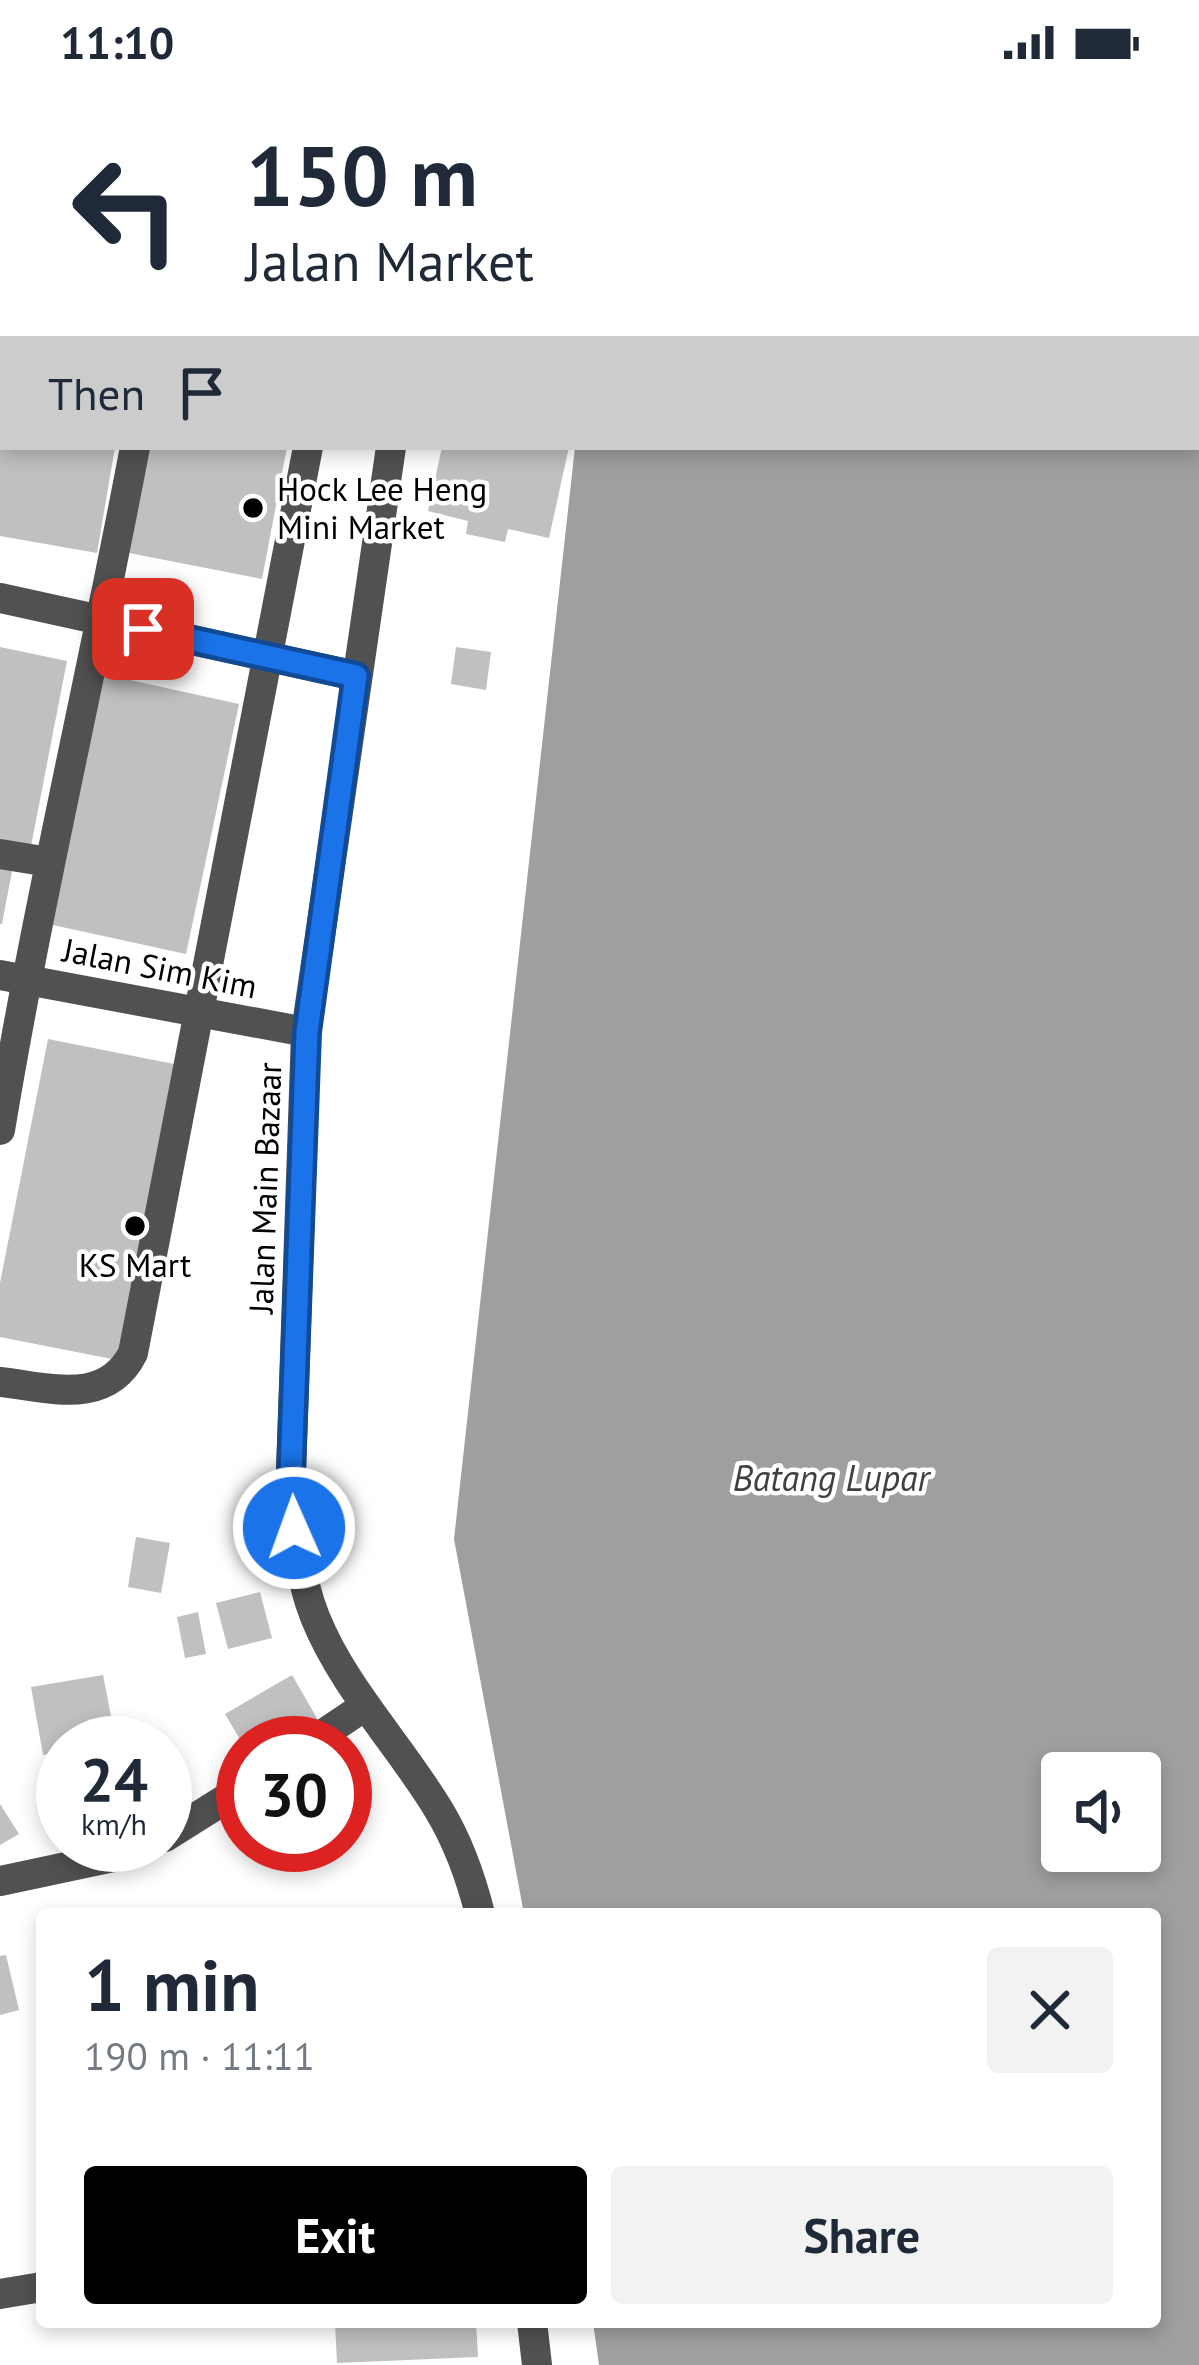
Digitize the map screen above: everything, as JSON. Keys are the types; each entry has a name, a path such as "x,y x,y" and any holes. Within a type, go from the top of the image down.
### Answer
{"street":[{"path":"0,1130 12,978 50,862 134,450"},
{"path":"0,1382 78,1391 110,1382 127,1366 139,1331 307,450"},
{"name":"Jalan Main Bazaar","path":"391,450 307,1032 291,1472 294,1528 315,1617 364,1706 440,1812 461,1852 478,1908"},
{"path":"0,598 356,676"},
{"path":"0,854 50,862"},
{"name":"Jalan Sim Kim","path":"12,978 307,1032"},
{"path":"349,1716 364,1706"},
{"path":"0,1881 42,1872"},
{"path":"0,2294 36,2289"},
{"path":"533,2328 536,2364"}],"water":[{"name":"Batang Lupar","path":"575,450 1199,450 1199,2365 599,2365 594,2328 1161,2328 1161,1908 523,1908 454,1539"}],"building":[{"path":"0,450 114,450 97,553 0,536"},
{"path":"148,450 286,450 262,579 129,553"},
{"path":"441,450 568,450 549,538 508,529 505,542 466,534 468,521 428,511"},
{"path":"0,647 67,661 31,846 0,840"},
{"path":"456,647 491,652 486,690 451,684"},
{"path":"103,674 239,704 186,954 48,924"},
{"path":"0,868 12,871 2,924 0,924"},
{"path":"48,1039 174,1064 117,1360 0,1337 0,1283"},
{"path":"136,1537 170,1543 161,1593 128,1587"},
{"path":"260,1592 272,1638 228,1649 216,1603"},
{"path":"198,1612 206,1654 185,1658 177,1617"},
{"path":"103,1675 111,1716 36,1716 31,1687"},
{"path":"292,1675 316,1716 226,1716"},
{"path":"0,1804 19,1834 0,1845"},
{"path":"6,1955 19,2010 0,2015 0,1956"},
{"path":"335,2328 476,2328 478,2357 337,2363"}],"place":[{"name":"Hock Lee Heng Mini Market","path":"253,508"},
{"name":"KS Mart","path":"135,1226"}],"route":[{"path":"143,629 356,676 307,1032 291,1472 294,1528"}]}
